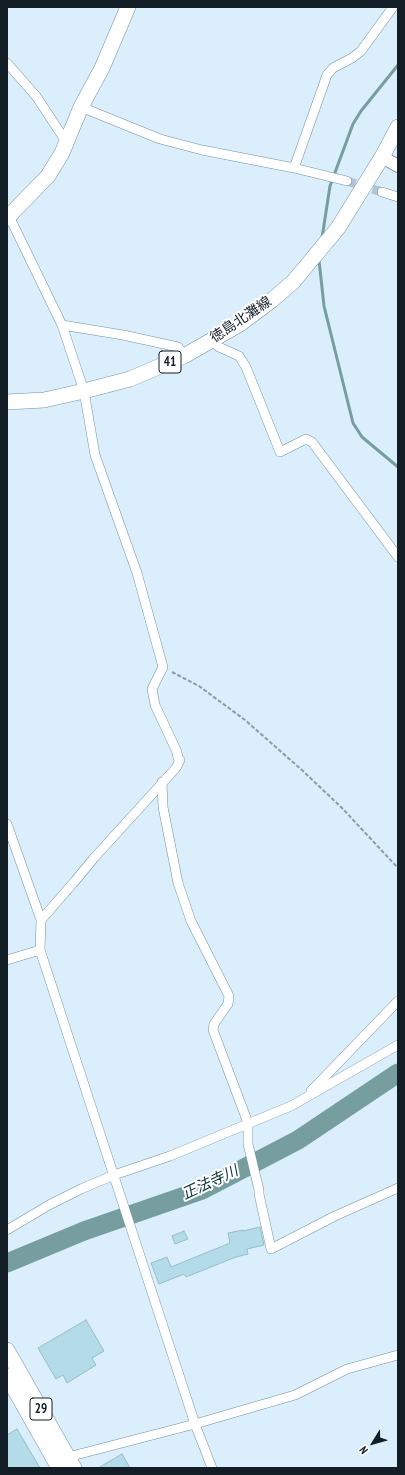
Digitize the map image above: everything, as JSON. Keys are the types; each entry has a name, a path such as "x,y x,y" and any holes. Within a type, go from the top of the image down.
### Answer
{"main road":[{"path":"8,217 48,176 67,143 81,107 102,68 128,7"},
{"name":"徳島北灘線","path":"7,402 44,400 130,379 184,356 240,324 272,300 293,282 308,266 338,228 382,158 398,127"},
{"name":"29","path":"7,1350 62,1465"},
{"name":"29","path":"7,1376 62,1465"}],"street":[{"path":"294,168 327,75 333,68 352,58 361,50 393,7"},
{"path":"7,63 36,96 67,143"},
{"path":"81,107 160,139 202,150 294,168 342,180"},
{"path":"382,158 398,166"},
{"path":"382,192 398,197"},
{"path":"8,217 62,325 84,391 95,455 137,573 163,667 152,689 156,705 180,760 176,768 41,920"},
{"path":"62,325 178,347 184,356"},
{"path":"211,341 214,345 239,356 246,367 280,452 306,439 312,442 398,557"},
{"path":"162,782 163,807 178,883 191,921 229,996 228,1004 214,1024 213,1030 248,1123 248,1144 271,1249 335,1216 398,1188"},
{"path":"7,824 41,920 40,950 195,1424 212,1468"},
{"path":"7,960 40,950"},
{"path":"303,1099 398,1001"},
{"path":"7,1230 49,1205 114,1175 170,1156 291,1106 398,1045"},
{"path":"62,1465 295,1394 347,1369 398,1355"}],"path":[{"path":"163,667 198,686 245,720 342,808 398,868"}],"building":[{"path":"260,1227 264,1245 247,1249 248,1254 236,1257 186,1277 184,1274 159,1284 151,1263 167,1257 171,1267 230,1243 228,1233"},
{"path":"184,1231 188,1239 175,1244 172,1236"},
{"path":"86,1320 104,1351 92,1358 96,1365 67,1383 63,1375 56,1379 38,1348"},
{"path":"17,1429 40,1468 7,1468 7,1435"},
{"path":"122,1454 130,1468 98,1468"}],"waterway":[{"path":"322,238 330,186 353,124 361,111 398,65"},
{"path":"319,260 324,306 353,423 362,437 398,467"},
{"name":"正法寺川","path":"7,1263 84,1231 202,1190 298,1140 398,1073"}],"tunnel":[{"path":"347,181 382,192"}]}
